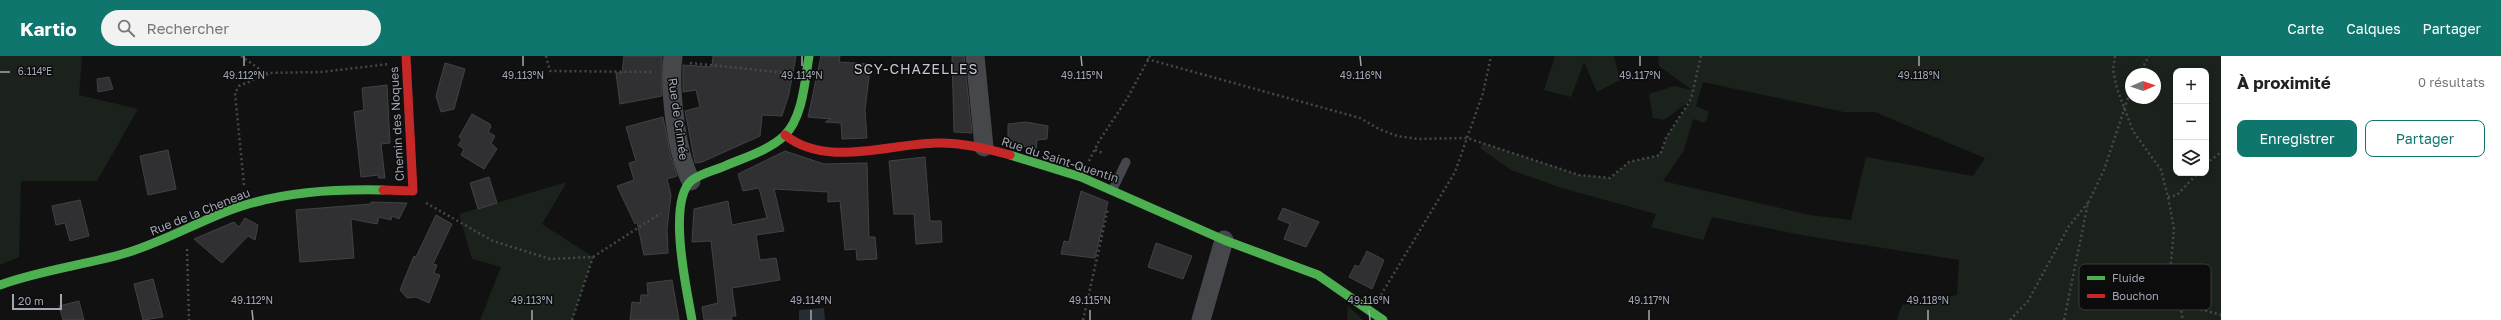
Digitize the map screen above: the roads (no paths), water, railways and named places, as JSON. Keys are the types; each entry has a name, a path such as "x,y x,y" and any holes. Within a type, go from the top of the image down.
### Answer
{"street":[{"path":"692,320 681,240 680,205 683,192 691,181 785,136 792,122 805,77 809,56"},
{"path":"975,56 984,147"},
{"name":"Chemin des Noques","path":"406,59 413,191"},
{"name":"Rue de Crimée","path":"672,64 680,148 685,170 691,181"},
{"name":"Rue du Saint-Quentin","path":"785,136 795,143 827,152 873,150 936,143 984,147 1081,177 1113,189 1224,240 1318,275 1383,320"},
{"name":"Rue de la Cheneau","path":"0,285 19,277 53,268 77,265 126,253 183,233 247,204 320,192 362,190 413,191"},
{"path":"1201,320 1224,240"}],"lane":[{"path":"1113,189 1126,162"}],"district":[{"name":"SCY-CHAZELLES","path":"916,69"}]}
